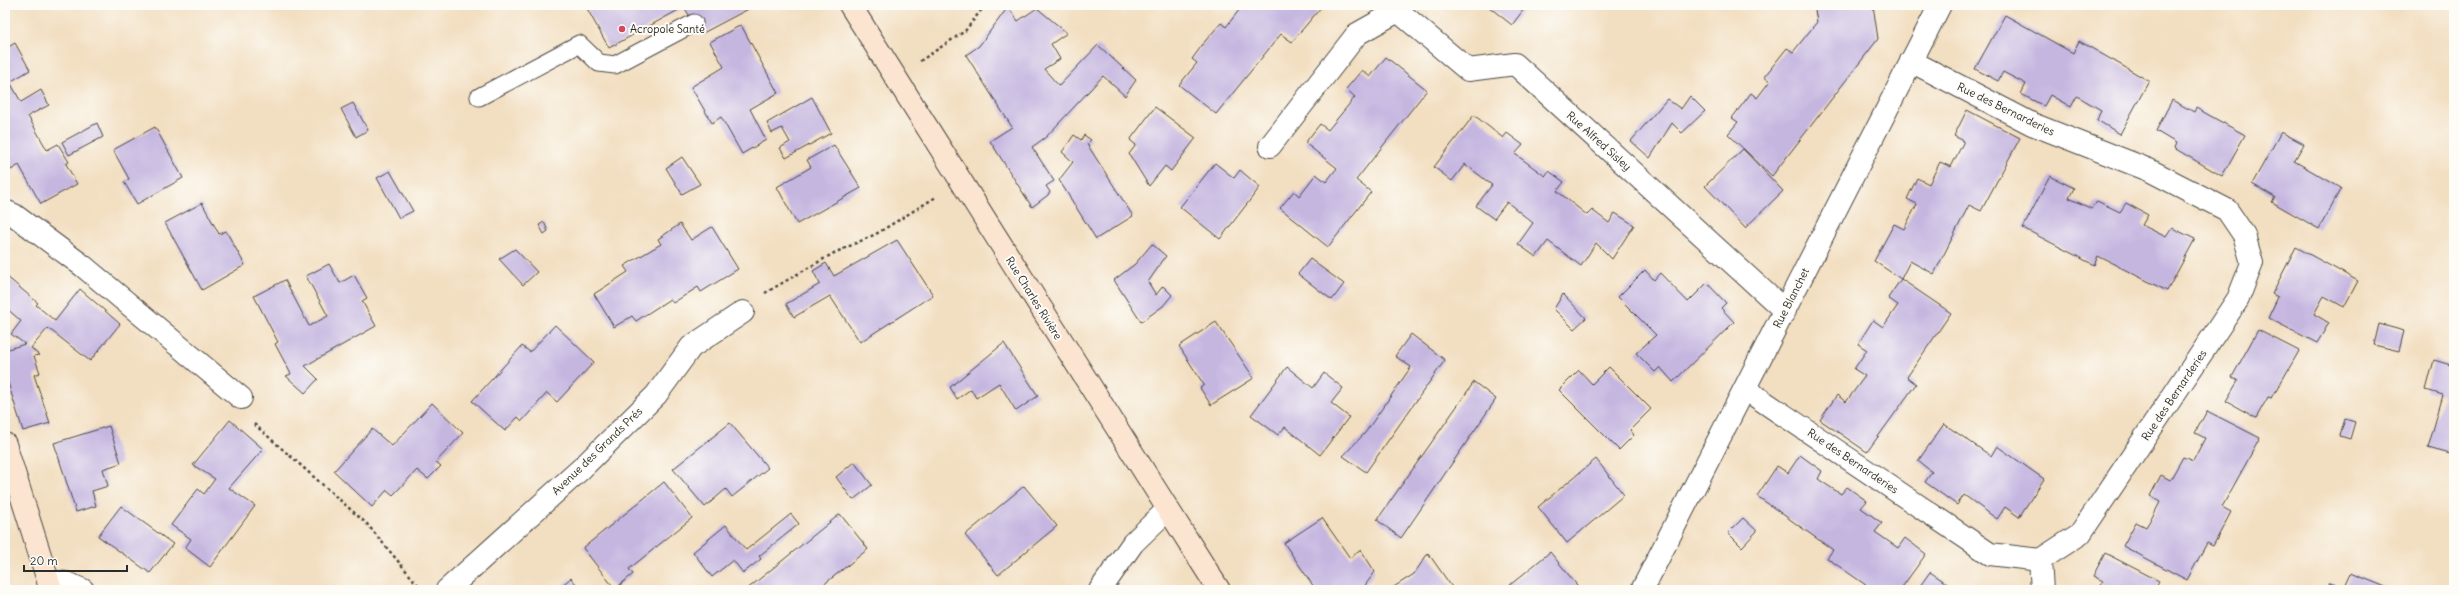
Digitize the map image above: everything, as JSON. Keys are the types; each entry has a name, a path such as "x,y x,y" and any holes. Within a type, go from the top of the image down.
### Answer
{"main road":[{"name":"Rue Charles Rivière","path":"850,5 897,76 961,183 1219,590"},
{"path":"5,444 50,585"}],"street":[{"name":"Rue Blanchet","path":"1642,590 1940,5"},
{"name":"Rue Alfred Sisley","path":"1270,146 1357,34 1398,8 1468,70 1515,64 1785,311"},
{"name":"Rue des Bernarderies","path":"1745,389 1990,554 2040,560 2080,534 2238,299 2252,263 2244,235 2226,210 2149,170 2032,124 1911,61"},
{"path":"10,213 83,266 241,398"},
{"name":"Avenue des Grands Prés","path":"447,590 582,468 656,395 690,346 744,312"},
{"path":"1100,590 1133,543 1167,510"},
{"path":"2040,560 2042,590"},
{"path":"50,585 66,583 83,590"}],"lane":[{"path":"479,97 579,44 600,63 615,65 694,23"}],"path":[{"path":"897,76 966,31 985,5"},
{"path":"744,312 760,296 834,253 876,234 961,183"},
{"path":"241,398 239,410 367,524 422,590"}],"building":[{"name":"Acropole Santé","path":"585,5 756,5 701,34 684,7 609,48"},
{"path":"1243,5 1323,5 1292,42 1281,34 1216,114 1179,85 1197,63 1192,59 1206,40 1221,23 1226,27"},
{"path":"1491,5 1527,5 1512,25 1489,7"},
{"path":"1814,5 1873,5 1878,39 1772,176 1728,134 1738,122 1732,118 1751,93 1757,98 1770,81 1764,77 1787,48 1793,52 1817,22"},
{"path":"1008,7 1018,21 1037,8 1067,33 1051,44 1060,59 1044,69 1059,86 1098,45 1136,80 1125,96 1103,76 1046,137 1032,147 1054,181 1046,186 1050,192 1048,195 1032,207 990,141 1012,127 966,55 979,46"},
{"path":"2005,15 2073,53 2079,41 2149,81 2120,134 2097,120 2101,110 2077,96 2071,107 2050,95 2044,106 2021,94 2026,84 2003,72 1998,81 1975,69"},
{"path":"741,25 778,93 750,109 766,140 742,154 721,117 712,123 691,87 724,67 710,42"},
{"path":"15,43 30,70 10,82 21,102 41,90 49,105 28,116 47,150 58,144 69,162 66,164 77,184 41,204 19,165 11,170 5,160 5,49"},
{"path":"1386,57 1427,90 1356,180 1371,192 1328,247 1280,208 1294,191 1299,196 1316,174 1326,182 1337,168 1305,143 1320,124 1328,130 1355,97 1346,89 1362,70 1370,77"},
{"path":"1690,96 1705,111 1682,133 1672,123 1650,158 1631,141 1667,99 1681,109"},
{"path":"812,97 831,133 786,158 780,148 790,142 782,128 772,133 767,123"},
{"path":"2172,100 2194,112 2196,108 2245,135 2222,176 2174,148 2176,143 2156,131"},
{"path":"353,103 368,130 356,137 341,109"},
{"path":"1155,107 1196,138 1171,171 1165,166 1149,186 1129,154 1136,145 1130,140"},
{"path":"1967,110 2020,138 1981,211 1969,205 1934,274 1910,261 1901,279 1874,261 1894,224 1904,229 1917,204 1907,199 1917,178 1929,184 1940,162 1951,167 1964,141 1954,136"},
{"path":"1474,115 1503,138 1507,133 1523,145 1515,154 1545,176 1549,171 1564,182 1557,191 1587,215 1592,210 1609,223 1615,213 1634,225 1612,259 1596,243 1581,266 1548,241 1536,257 1518,244 1533,223 1507,202 1494,219 1476,206 1492,185 1465,164 1452,181 1434,167"},
{"path":"97,123 103,137 69,155 62,142"},
{"path":"155,127 183,178 137,204 124,182 129,179 113,150"},
{"path":"2281,132 2304,144 2294,161 2341,188 2319,229 2272,202 2275,197 2252,184"},
{"path":"1074,135 1081,140 1084,135 1091,140 1087,144 1133,216 1096,239 1059,180 1073,162 1062,152"},
{"path":"834,145 861,188 797,224 777,187 811,167 807,160"},
{"path":"1743,149 1783,191 1745,228 1705,186"},
{"path":"682,157 700,184 682,194 666,168"},
{"path":"1215,163 1234,178 1240,170 1260,187 1220,239 1180,207"},
{"path":"390,171 413,211 399,218 377,178"},
{"path":"2050,176 2074,188 2069,198 2092,209 2097,201 2120,212 2126,203 2148,215 2142,225 2166,237 2172,228 2195,239 2167,291 2098,256 2094,265 2023,228"},
{"path":"202,203 219,234 226,231 245,265 202,290 165,223"},
{"path":"544,222 548,231 544,234 539,225"},
{"path":"680,224 691,240 712,227 738,269 701,292 698,287 673,303 670,299 636,321 632,316 614,327 594,294 628,272 624,266 661,244 658,239"},
{"path":"897,240 933,295 860,342 830,296 794,317 786,304 820,284 813,271 826,263 834,276"},
{"path":"1152,244 1166,256 1148,282 1156,295 1163,286 1172,295 1163,306 1141,322 1114,280 1135,264"},
{"path":"2296,247 2358,281 2344,307 2324,296 2314,314 2329,323 2317,343 2268,318 2278,297 2272,294"},
{"path":"515,249 537,272 523,285 499,259"},
{"path":"1310,259 1344,284 1332,300 1298,274"},
{"path":"329,264 340,283 354,275 367,298 362,301 376,326 305,366 318,379 305,393 286,376 291,374 275,344 278,342 254,296 285,280 309,326 328,316 306,276"},
{"path":"1645,270 1654,280 1660,273 1688,302 1707,283 1726,303 1721,308 1734,322 1673,382 1660,367 1655,372 1636,353 1656,335 1618,297"},
{"path":"5,275 38,303 36,305 55,321 80,289 120,324 90,361 48,328 31,348 39,355 34,356 40,373 34,375 50,423 23,431 5,373 5,350 25,344 11,334 21,321 5,307"},
{"path":"1901,279 1951,313 1907,377 1916,384 1867,452 1820,420 1837,395 1846,402 1865,376 1854,369 1867,350 1858,344 1873,320 1883,327 1898,305 1888,298"},
{"path":"1563,294 1586,318 1574,329 1554,309"},
{"path":"1216,322 1254,378 1211,405 1200,388 1204,385 1179,346"},
{"path":"2379,324 2404,331 2399,351 2374,345"},
{"path":"555,325 594,362 557,402 547,393 522,421 518,417 505,431 472,401 522,346 530,352"},
{"path":"2258,330 2299,351 2272,398 2268,397 2256,418 2226,401 2238,381 2232,377"},
{"path":"1411,334 1445,360 1366,472 1343,456 1365,433 1411,367 1395,356"},
{"path":"1004,343 1038,396 1016,411 999,383 976,398 971,389 957,399 950,387"},
{"path":"2434,360 2454,366 2454,455 2428,448 2443,395 2426,390"},
{"path":"1287,367 1313,388 1324,373 1343,388 1331,403 1349,417 1320,455 1285,427 1278,435 1251,415"},
{"path":"1609,367 1651,409 1630,430 1634,435 1619,450 1559,390 1579,370 1592,384"},
{"path":"1474,382 1496,399 1401,538 1377,520"},
{"path":"432,403 463,433 436,462 441,466 428,479 417,470 393,495 387,490 372,507 334,471 372,429 392,446"},
{"path":"2207,411 2260,438 2222,507 2231,512 2213,546 2207,543 2187,580 2123,546 2136,522 2146,527 2154,514 2160,502 2150,496 2161,475 2170,480 2183,457 2193,461 2205,438 2195,433"},
{"path":"2345,419 2355,422 2350,439 2340,436"},
{"path":"230,420 263,449 229,488 255,506 210,567 185,548 191,539 171,525 198,489 204,494 215,479 193,465"},
{"path":"730,423 768,468 732,497 726,489 705,507 673,469"},
{"path":"1944,424 1991,456 1997,446 2044,479 2019,517 2005,507 1997,519 1964,495 1957,505 1925,482 1932,472 1918,461"},
{"path":"109,426 121,463 103,469 108,486 92,491 96,506 76,512 54,443"},
{"path":"1800,455 1822,471 1818,479 1841,494 1847,487 1867,501 1861,508 1882,523 1875,532 1898,548 1905,538 1926,554 1900,590 1873,590 1827,558 1833,550 1757,496 1777,466 1788,473"},
{"path":"1596,459 1624,495 1567,543 1538,507"},
{"path":"854,462 872,485 853,500 836,477"},
{"path":"664,482 692,518 629,569 633,574 615,589 583,548"},
{"path":"1024,486 1057,526 998,575 965,535"},
{"path":"121,506 173,544 150,573 98,536"},
{"path":"791,514 799,524 759,556 761,559 743,573 733,560 712,577 693,552 726,525 746,550"},
{"path":"840,514 868,549 817,590 746,590"},
{"path":"1322,518 1350,558 1361,550 1375,572 1363,588 1365,590 1316,590 1284,543"},
{"path":"1743,518 1757,531 1742,547 1728,533"},
{"path":"1550,552 1581,590 1504,590"},
{"path":"1428,553 1454,590 1389,590 1414,574"},
{"path":"2105,553 2159,581 2154,590 2098,590 2103,581 2093,576"},
{"path":"1930,572 1952,587 1949,590 1917,590"},
{"path":"2351,573 2393,590 2327,590 2330,583 2344,588"},
{"path":"571,578 581,590 556,590"}],"place":[{"name":"Acropole Santé","path":"622,29"}]}
